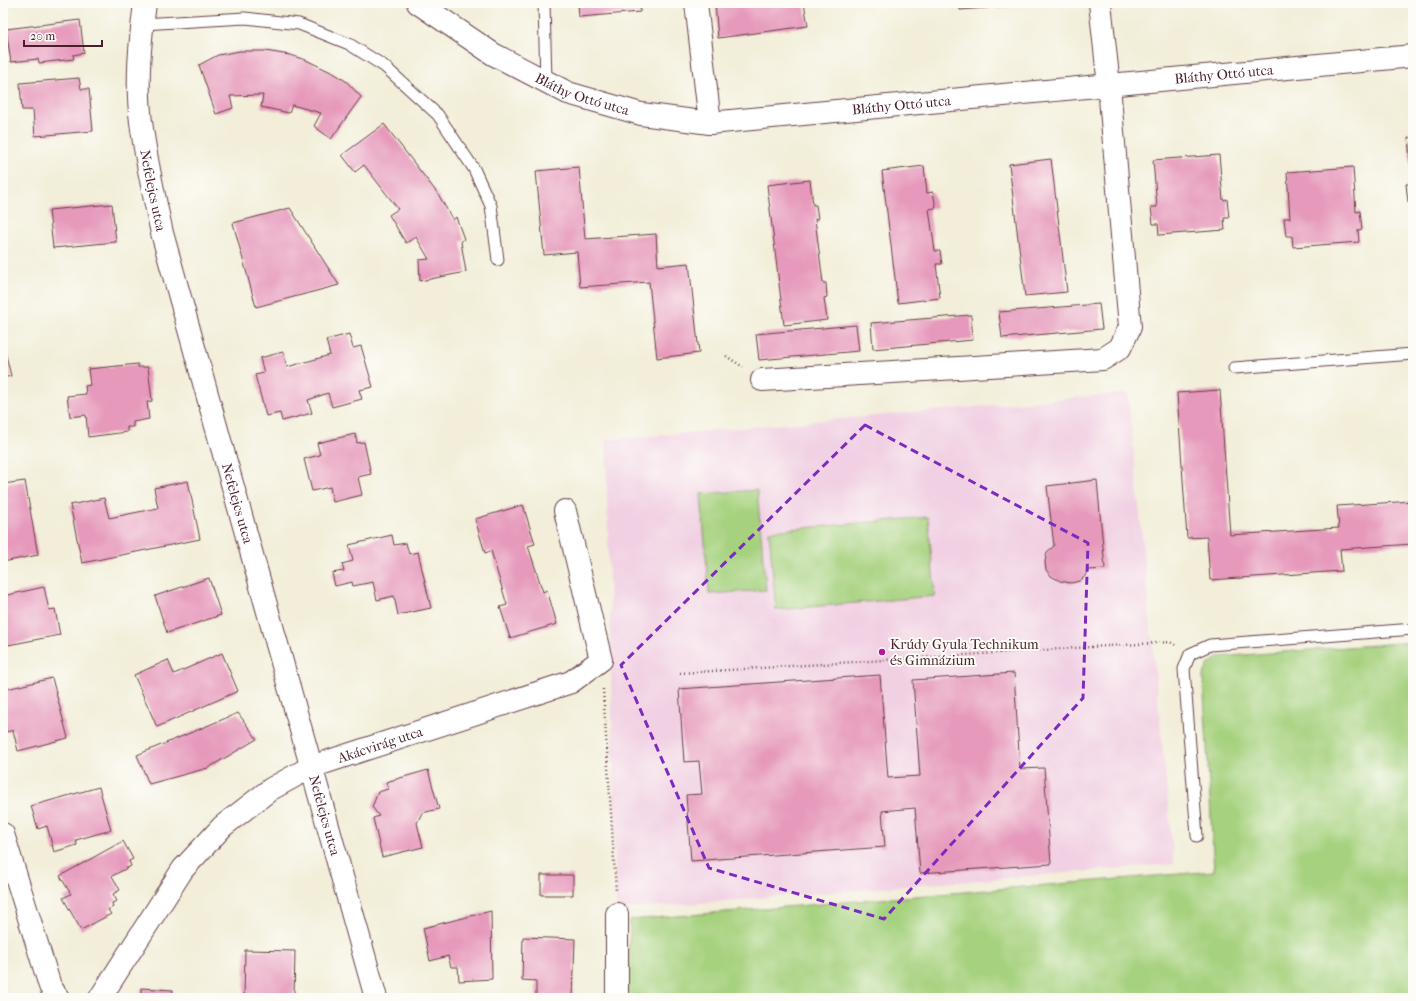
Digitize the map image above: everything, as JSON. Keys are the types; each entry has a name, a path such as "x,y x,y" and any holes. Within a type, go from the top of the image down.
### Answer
{"street":[{"name":"Bláthy Ottó utca","path":"418,3 493,54 568,93 641,114 710,124 1413,56"},
{"path":"696,3 710,124"},
{"path":"762,380 1103,358 1120,348 1130,327 1109,86 1100,3"},
{"name":"Nefelejcs utca","path":"144,13 139,71 141,121 148,172 161,226 376,998"},
{"path":"565,511 601,660"},
{"name":"Akácvirág utca","path":"100,998 183,869 223,826 271,789 311,767 571,682 601,660"},
{"path":"3,834 50,986 58,998"},
{"path":"617,914 617,998"}],"lane":[{"path":"544,3 546,82"},
{"path":"144,13 245,18 299,24 349,44 384,66 438,115 474,169 491,206 498,260"},
{"path":"1234,368 1413,354"},
{"path":"1197,836 1184,669 1190,654 1210,645 1413,629"}],"path":[{"path":"680,673 1170,642 1190,654"},
{"path":"601,660 617,914"}],"highlighted area":[{"path":"865,425 1088,543 1083,698 884,919 709,868 621,665"}],"shaded area":[{"name":"Krúdy Gyula Technikum és Gimnázium","path":"1128,393 1174,864 616,910 606,440"}],"green space":[{"path":"757,490 766,590 709,594 701,494"},
{"path":"928,517 935,596 776,610 769,531"},
{"path":"1413,642 1413,998 627,998 630,920 1214,871 1203,677 1208,665 1218,657"}],"building":[{"path":"578,3 640,3 640,12 579,17"},
{"path":"715,3 804,3 808,26 718,38"},
{"path":"960,3 1034,3 1034,4 960,10"},
{"path":"80,20 84,53 73,55 74,59 39,63 38,59 11,62 6,29"},
{"path":"240,51 265,51 290,55 306,60 335,74 347,82 361,97 331,139 314,126 321,113 292,105 289,113 261,107 263,95 230,96 233,108 216,114 199,65 218,55"},
{"path":"79,78 81,89 89,89 93,131 35,136 33,110 22,110 20,83"},
{"path":"384,124 438,194 453,220 456,217 464,239 461,242 466,272 420,281 419,260 429,259 416,237 406,243 389,215 398,209 364,165 355,172 342,155"},
{"path":"1413,137 1413,180 1412,180 1408,138"},
{"path":"1219,155 1223,200 1227,199 1229,218 1224,218 1225,230 1159,235 1158,224 1153,224 1151,207 1157,207 1153,160"},
{"path":"1051,159 1067,292 1025,296 1009,164"},
{"path":"924,166 927,193 933,192 936,208 929,209 935,251 940,251 942,264 936,264 940,298 898,303 882,171"},
{"path":"579,167 585,239 656,234 658,266 689,263 699,353 657,358 649,282 580,287 577,252 544,255 536,171"},
{"path":"1353,167 1356,212 1360,211 1362,229 1358,230 1359,242 1293,247 1292,236 1286,236 1284,218 1290,218 1287,172"},
{"path":"810,180 813,205 816,205 818,219 815,219 823,283 826,283 827,297 824,298 827,320 784,325 767,185"},
{"path":"1406,184 1413,184 1413,202 1408,202"},
{"path":"112,204 116,242 53,248 49,210"},
{"path":"290,208 339,285 256,307 233,223"},
{"path":"1099,304 1102,329 1002,338 999,312"},
{"path":"971,315 973,340 873,349 871,323"},
{"path":"856,325 859,351 759,360 756,334"},
{"path":"349,334 353,348 361,346 373,387 359,390 362,399 332,407 328,393 308,400 312,413 282,421 280,413 266,416 255,375 264,373 260,358 283,352 287,367 330,355 326,340"},
{"path":"5,351 11,376 3,378 3,352"},
{"path":"138,364 138,367 148,367 152,401 147,402 149,419 133,422 133,427 127,427 127,432 88,437 86,415 70,417 67,396 86,394 85,386 90,385 88,369"},
{"path":"1220,390 1230,535 1339,528 1337,506 1413,501 1413,544 1340,549 1342,571 1210,580 1207,537 1187,538 1177,393"},
{"path":"355,434 357,443 364,442 371,474 358,477 362,495 333,502 330,487 312,491 304,459 320,455 317,443"},
{"path":"1097,480 1105,569 1088,570 1080,581 1071,583 1060,581 1051,576 1046,570 1045,562 1047,552 1054,546 1047,486"},
{"path":"25,481 38,555 3,562 3,484"},
{"path":"188,481 200,539 82,563 70,505 104,498 109,518 158,508 154,488"},
{"path":"523,505 535,544 528,546 543,592 547,590 557,624 510,638 500,607 507,605 491,551 485,553 475,519"},
{"path":"392,535 394,545 406,543 409,554 418,552 431,608 398,615 394,596 377,600 373,582 353,586 352,582 335,586 332,573 344,571 342,564 353,561 349,545"},
{"path":"209,578 221,615 167,633 155,596"},
{"path":"44,587 49,610 55,609 60,635 3,646 3,596"},
{"path":"222,653 238,691 157,727 134,675 168,660 174,674"},
{"path":"1014,673 1020,769 1044,768 1051,864 920,873 915,808 882,811 885,847 691,861 686,795 702,794 699,761 684,762 679,689 880,675 888,778 920,776 913,680"},
{"path":"52,678 68,738 18,751 13,730 7,732 3,718 3,690"},
{"path":"238,713 257,739 208,768 149,784 137,755"},
{"path":"428,770 439,809 422,813 417,823 423,847 382,857 373,818 379,816 372,807 378,792 388,789 386,782"},
{"path":"99,787 111,830 76,840 77,845 54,852 47,826 38,829 31,806"},
{"path":"123,841 133,859 129,861 131,866 112,876 120,890 113,894 117,901 112,903 113,907 108,910 111,914 81,930 63,898 71,894 60,876"},
{"path":"541,875 573,875 573,895 541,895"},
{"path":"491,911 492,979 459,981 458,967 451,967 448,956 430,961 423,928"},
{"path":"523,937 575,939 573,998 536,998 536,981 522,980"},
{"path":"245,950 295,951 294,998 244,998"},
{"path":"141,988 173,990 172,998 141,998"}],"place":[{"name":"Krúdy Gyula Technikum és Gimnázium","path":"882,652"}]}
